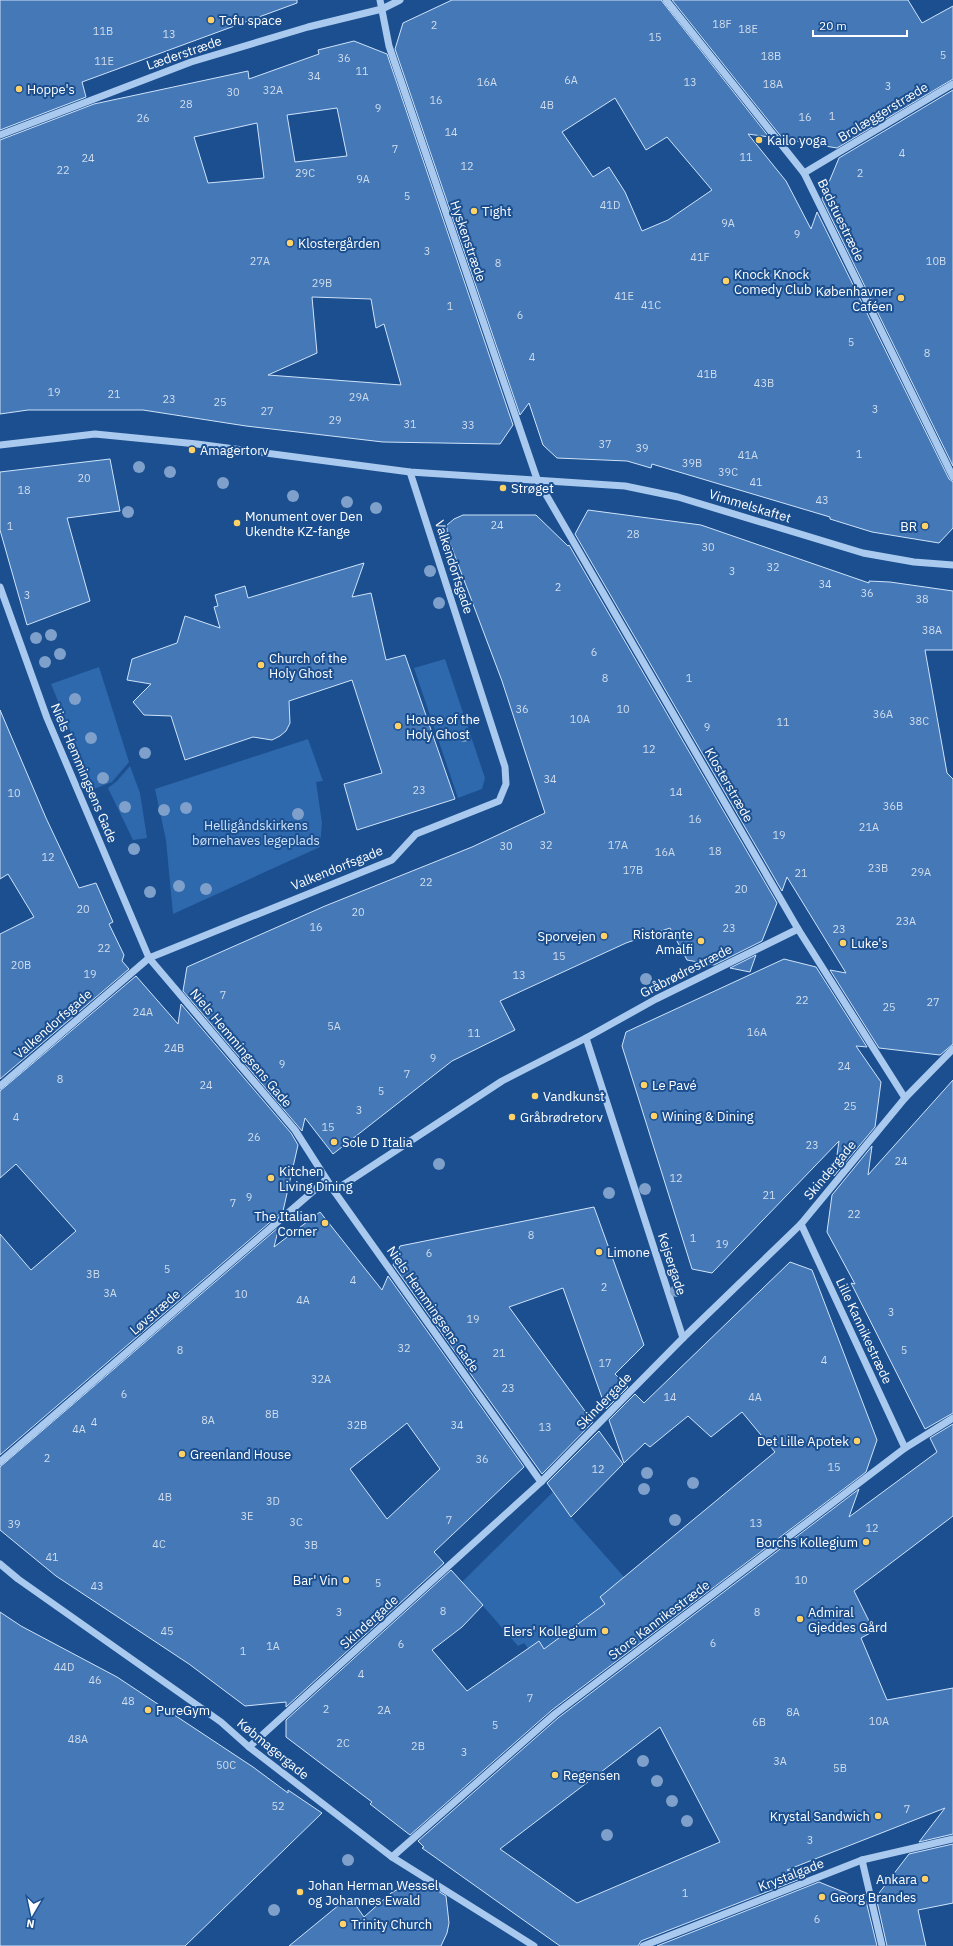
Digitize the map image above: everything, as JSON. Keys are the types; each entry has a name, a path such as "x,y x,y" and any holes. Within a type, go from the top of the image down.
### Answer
{"street":[{"name":"Hyskenstræde","path":"380,0 388,46 537,479"},
{"name":"Læderstræde","path":"0,135 191,62 308,27 382,10 400,0"},
{"name":"Badstuestræde","path":"666,0 804,173 953,477"},
{"name":"Brolæggerstræde","path":"804,173 953,84"},
{"path":"0,445 95,434 197,444 410,472 537,479"},
{"name":"Valkendorfsgade","path":"0,1086 149,958 392,860 416,834 499,801 506,784 505,767 410,472"},
{"name":"Vimmelskaftet","path":"537,479 625,486 678,497 863,553 914,562 953,564"},
{"name":"Klosterstræde","path":"537,479 798,929 905,1098"},
{"name":"Niels Hemmingsens Gade","path":"0,587 47,718 149,958 294,1130 326,1180 541,1482"},
{"name":"Gråbrødrestræde","path":"586,1038 656,999 798,929"},
{"path":"334,1191 502,1082 586,1038"},
{"name":"Kejsergade","path":"586,1038 613,1116 683,1338"},
{"name":"Skindergade","path":"249,1746 541,1482 683,1338 801,1224 905,1098 953,1049"},
{"name":"Løvstræde","path":"0,1462 326,1180"},
{"name":"Lille Kannikestræde","path":"801,1224 905,1448"},
{"name":"Store Kannikestræde","path":"392,1857 555,1714 905,1448 953,1418"},
{"name":"Købmagergade","path":"0,1564 18,1579 221,1722 249,1746 392,1857 534,1946"},
{"name":"Krystalgade","path":"642,1946 862,1860 953,1839"},
{"path":"862,1860 882,1946"}],"green space":[{"path":"445,659 485,778 482,789 458,798 414,668"},
{"path":"99,667 129,762 112,782 94,789 51,684"},
{"name":"Helligåndskirkens børnehaves legeplads","path":"308,739 323,781 316,782 322,823 320,847 173,914 166,840 155,789"},
{"path":"130,766 140,793 147,838 133,840 108,788 117,781"},
{"path":"553,1492 571,1517 624,1577 617,1583 623,1591 534,1656 524,1643 518,1646 462,1582"}],"building":[{"path":"0,0 297,0 297,3 82,82 86,97 0,130"},
{"path":"452,0 661,0 769,137 748,134 786,181 811,229 817,212 949,479 953,482 953,528 939,543 872,532 830,519 830,517 652,464 651,468 627,461 557,458 543,445 529,403 520,415 395,49 403,23","holes":["615,98 646,150 667,137 712,190 668,220 642,231 625,192 609,167 593,177 562,132"]},
{"path":"672,0 908,0 922,23 953,6 953,79 837,148 783,139"},
{"path":"354,41 387,54 513,425 500,444 383,442 246,426 143,410 28,410 0,414 0,140 94,104 248,71 249,79 319,54 318,50","holes":["337,108 347,156 295,162 287,115","257,123 264,178 208,183 194,137","312,297 371,299 376,328 384,324 401,385 268,375 317,353"]},
{"path":"953,90 953,466 822,199 839,158"},
{"path":"110,459 120,511 67,518 90,601 27,625 0,530 0,472"},
{"path":"588,510 701,525 869,583 869,581 890,582 953,591 953,650 925,650 947,773 953,779 953,1044 940,1055 879,1048 830,970 846,973 787,877 782,891 575,534"},
{"path":"463,515 536,515 568,546 569,545 777,903 762,941 714,965 687,960 670,928 626,943 500,1001 515,1030 452,1061 333,1154 305,1118 302,1131 183,991 187,967 325,906 472,847 545,813 502,681 447,535 447,525 454,519"},
{"name":"Church of the Holy Ghost","path":"364,563 352,597 371,593 386,660 405,655 455,799 357,830 344,784 382,773 352,680 289,701 290,723 286,731 272,740 253,737 185,760 171,716 144,715 133,702 151,684 127,680 132,659 177,643 185,616 220,628 214,607 218,606 215,595 245,586 248,598"},
{"path":"0,710 46,818 79,888 96,883 113,922 109,924 124,955 122,961 129,969 0,1079 0,934 34,917 8,874 0,879"},
{"path":"756,955 750,972 730,968"},
{"path":"784,959 816,967 867,1047 856,1046 881,1082 875,1127 834,1176 839,1141 712,1273 692,1269 622,1046 626,1032"},
{"path":"136,976 178,1024 181,1004 291,1133 298,1145 283,1211 0,1455 0,1234 31,1270 76,1231 16,1164 0,1178 0,1091"},
{"path":"953,1080 953,1413 925,1429 851,1283 855,1284 827,1232 832,1195 872,1146 868,1175"},
{"path":"594,1207 644,1345 615,1374 628,1387 606,1409 563,1288 509,1307 593,1422 542,1474 393,1265 400,1246"},
{"path":"320,1212 382,1290 388,1276 524,1467 434,1552 444,1563 286,1707 286,1702 245,1706 189,1664 56,1576 0,1530 0,1467 279,1227 274,1247","holes":["407,1423 440,1469 387,1519 350,1469"]},
{"path":"790,1262 812,1270 877,1440 866,1472 552,1710 410,1835 370,1804 372,1802 286,1737 286,1720 451,1570 483,1605 462,1627 432,1650 467,1691 539,1641 544,1649 605,1604 600,1597 775,1452 742,1412 711,1437 688,1416 650,1447 645,1443 624,1463 609,1420 635,1394 644,1403"},
{"path":"953,1424 953,1516 854,1591 874,1631 861,1638 887,1700 953,1688 953,1834 919,1842 945,1808 787,1870 805,1877 641,1941 638,1946 560,1946 422,1848 424,1847 418,1841 558,1718 859,1489 849,1517 937,1452 930,1438","holes":["660,1727 720,1842 577,1903 500,1849"]},
{"path":"599,1431 623,1464 571,1517 547,1483"},
{"path":"0,1612 21,1626 117,1677 253,1767 288,1793 288,1790 322,1813 185,1946 0,1946"},
{"path":"953,1844 953,1903 918,1910 926,1946 887,1946 876,1897 909,1854"},
{"path":"819,1882 866,1901 877,1946 657,1946"},
{"path":"425,1883 446,1896 449,1923 447,1933 441,1946 289,1946 345,1900 348,1903 352,1900 364,1917 391,1893 400,1888"}],"place":[{"name":"Tofu space","path":"211,20"},
{"name":"Hoppe's","path":"19,89"},
{"name":"Kailo yoga","path":"759,140"},
{"name":"Tight","path":"474,211"},
{"name":"Klostergården","path":"290,243"},
{"name":"Knock Knock Comedy Club","path":"726,281"},
{"name":"Københavner Caféen","path":"901,298"},
{"name":"Amagertorv","path":"192,450"},
{"name":"Strøget","path":"503,488"},
{"name":"Monument over Den Ukendte KZ-fange","path":"237,523"},
{"name":"BR","path":"925,526"},
{"name":"Church of the Holy Ghost","path":"261,665"},
{"name":"House of the Holy Ghost","path":"398,726"},
{"name":"Sporvejen","path":"604,936"},
{"name":"Ristorante Amalfi","path":"701,941"},
{"name":"Luke's","path":"843,943"},
{"name":"Le Pavé","path":"644,1085"},
{"name":"Vandkunst","path":"535,1096"},
{"name":"Wining & Dining","path":"654,1116"},
{"name":"Gråbrødretorv","path":"512,1117"},
{"name":"Sole D Italia","path":"334,1142"},
{"name":"Kitchen Living Dining","path":"271,1178"},
{"name":"The Italian Corner","path":"325,1223"},
{"name":"Limone","path":"599,1252"},
{"name":"Det Lille Apotek","path":"857,1441"},
{"name":"Greenland House","path":"182,1454"},
{"name":"Borchs Kollegium","path":"866,1542"},
{"name":"Bar' Vin","path":"346,1580"},
{"name":"Admiral Gjeddes Gård","path":"800,1619"},
{"name":"Elers' Kollegium","path":"605,1631"},
{"name":"PureGym","path":"148,1710"},
{"name":"Regensen","path":"555,1775"},
{"name":"Krystal Sandwich","path":"878,1816"},
{"name":"Ankara","path":"925,1879"},
{"name":"Johan Herman Wessel og Johannes Ewald","path":"300,1892"},
{"name":"Georg Brandes","path":"822,1897"},
{"name":"Trinity Church","path":"343,1924"}]}
